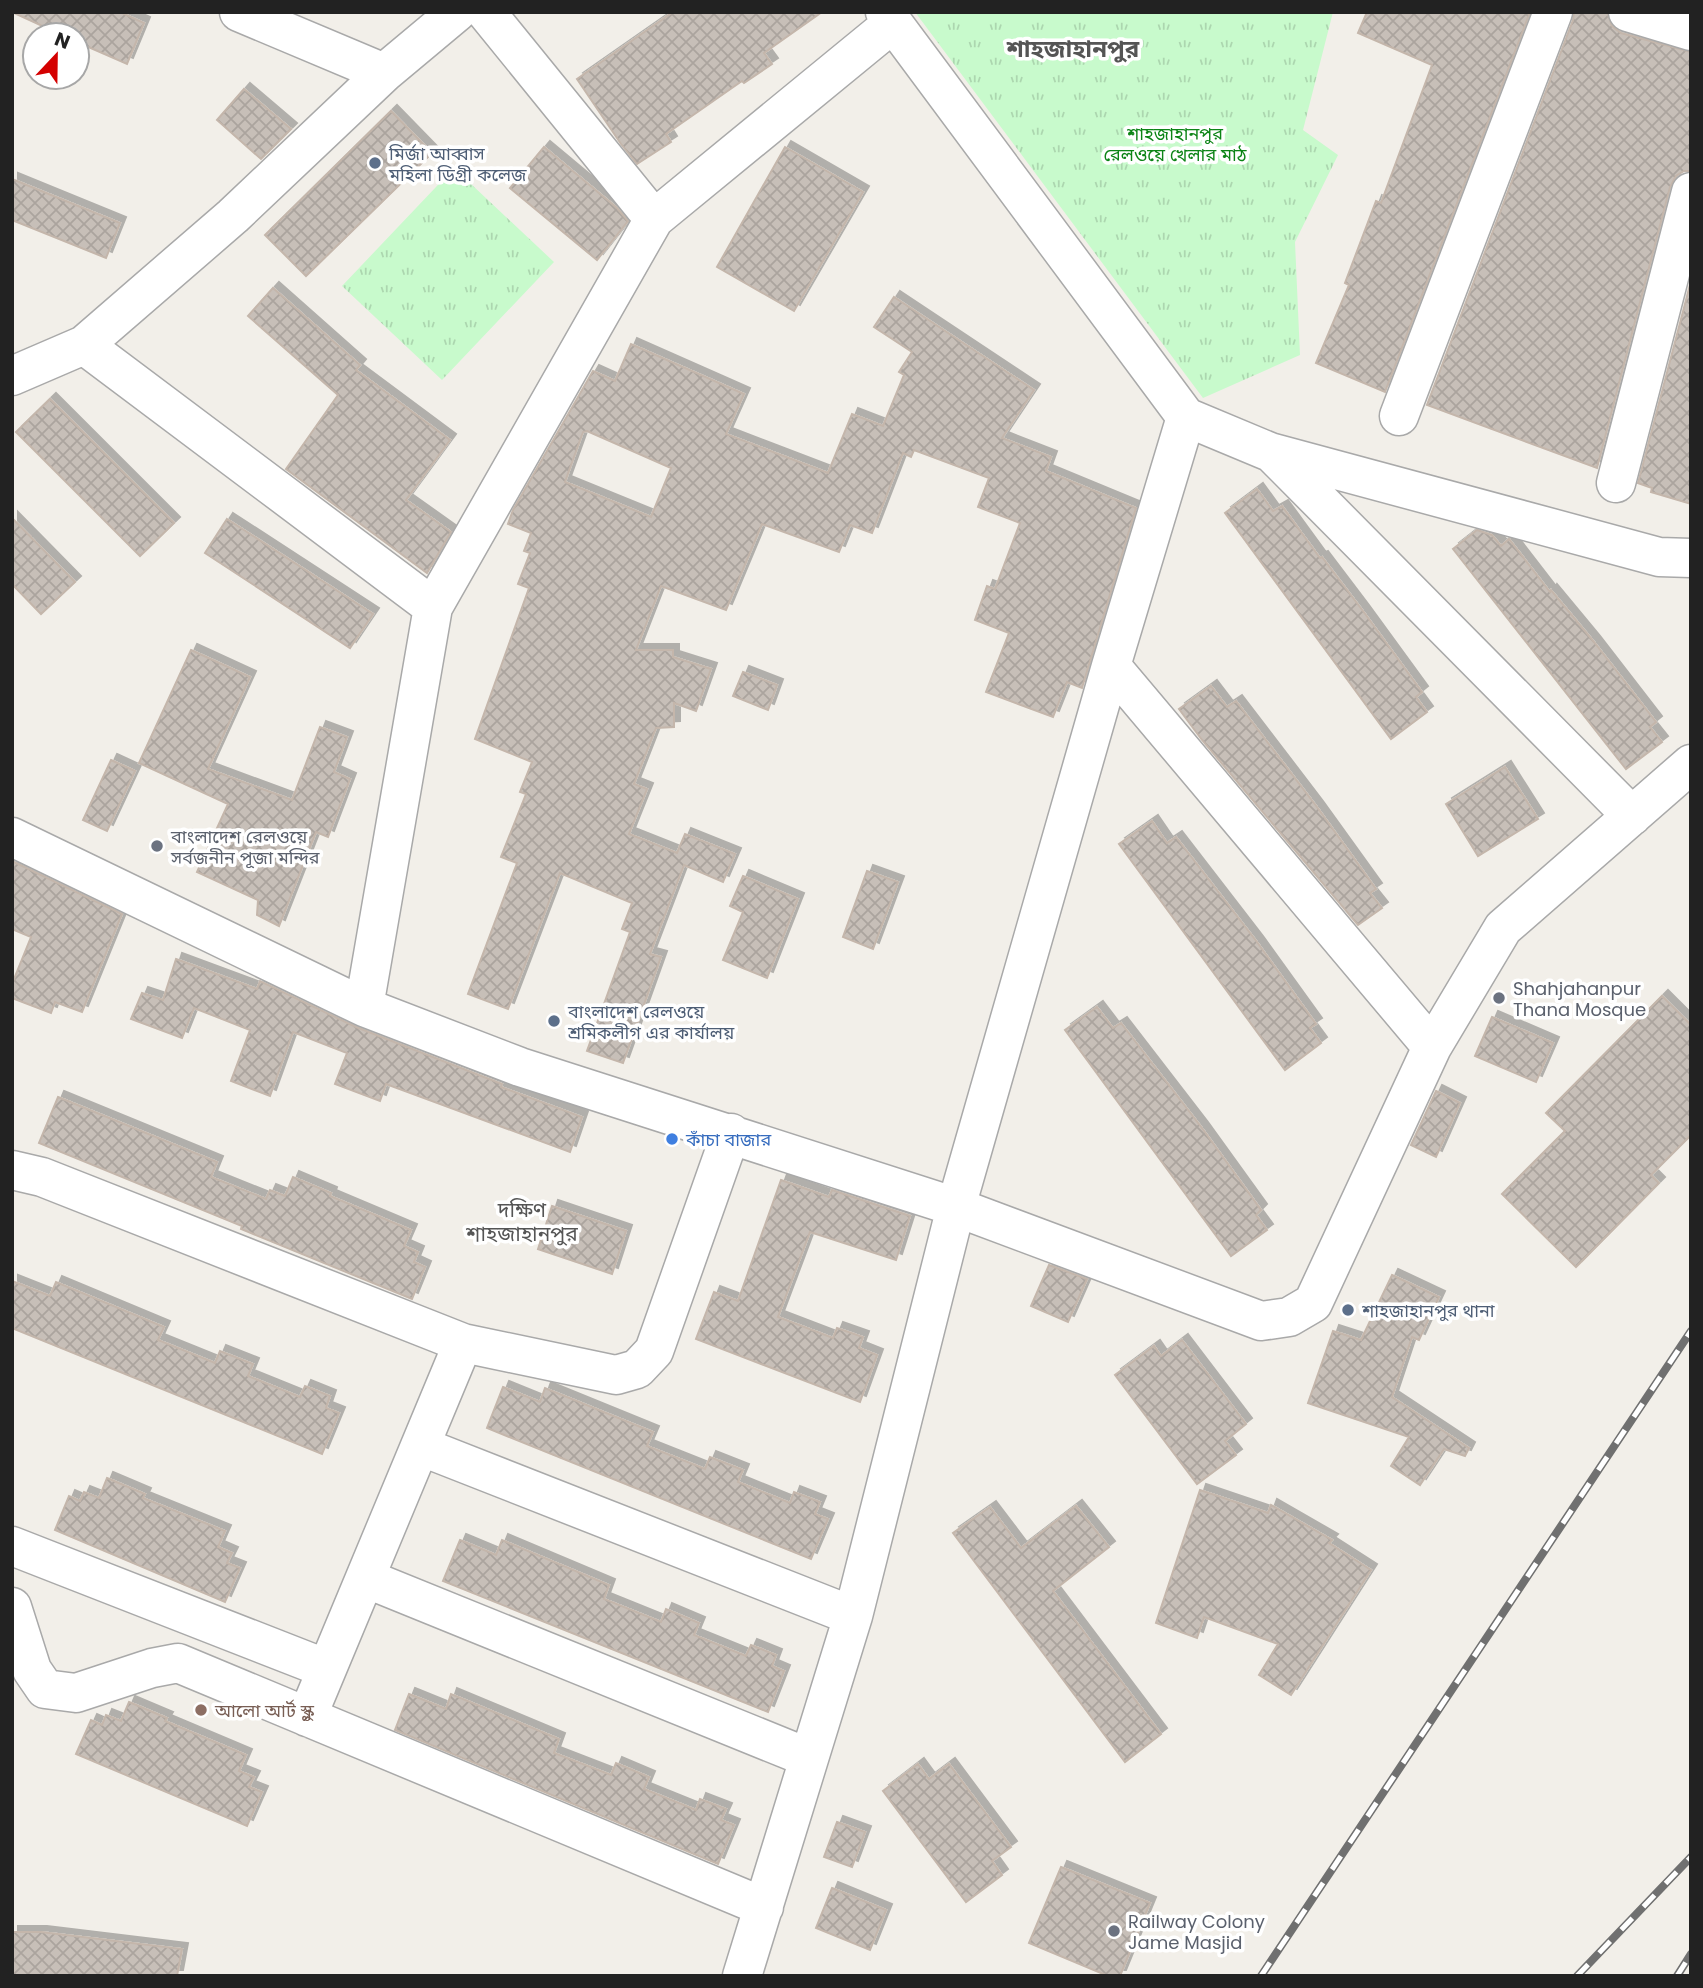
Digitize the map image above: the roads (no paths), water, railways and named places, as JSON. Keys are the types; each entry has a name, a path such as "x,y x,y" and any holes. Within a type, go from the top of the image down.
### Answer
{"street":[{"path":"239,12 384,73"},
{"path":"12,376 84,345 233,216 384,73 457,12"},
{"path":"486,12 654,219"},
{"path":"1399,416 1553,12"},
{"path":"1628,12 1691,31"},
{"path":"364,1007 433,607 654,219 889,18 1186,417 1270,452 1659,557 1691,558"},
{"path":"1616,484 1691,192"},
{"path":"84,345 433,607"},
{"path":"742,1976 853,1616 956,1207 1111,666 1186,417"},
{"path":"1270,452 1632,816"},
{"path":"1111,666 1432,1047"},
{"path":"12,837 364,1007 520,1067 956,1207 1261,1321 1289,1317 1313,1303 1432,1047 1503,928 1691,764"},
{"path":"12,1170 41,1177 463,1343 616,1375 637,1369 654,1351 731,1133"},
{"path":"307,1717 463,1343"},
{"path":"420,1446 853,1616"},
{"path":"12,1546 327,1669"},
{"path":"365,1578 809,1758"},
{"path":"12,1607 32,1670 45,1689 76,1693 152,1668 178,1663 764,1907"}],"railway":[{"path":"1261,1976 1691,1331"},
{"path":"1577,1976 1691,1857"},
{"path":"1677,1976 1691,1954"}],"place":[{"name":"মির্জা আব্বাস মহিলা ডিগ্রী কলেজ","path":"375,163"},
{"name":"বাংলাদেশ রেলওয়ে সর্বজনীন পূজা মন্দির","path":"157,846"},
{"name":"Shahjahanpur Thana Mosque","path":"1499,998"},
{"name":"বাংলাদেশ রেলওয়ে শ্রমিকলীগ এর কার্যালয়","path":"554,1021"},
{"name":"কাঁচা বাজার","path":"672,1139"},
{"name":"শাহজাহানপুর থানা","path":"1348,1310"},
{"name":"আলো আর্ট স্কুল","path":"201,1710"},
{"name":"Railway Colony Jame Masjid","path":"1114,1931"}],"district":[{"name":"শাহজাহানপুর","path":"1073,48"},
{"name":"দক্ষিণ শাহজাহানপুর","path":"522,1221"}],"park label":[{"name":"শাহজাহানপুর রেলওয়ে খেলার মাঠ","path":"1175,143"}]}
